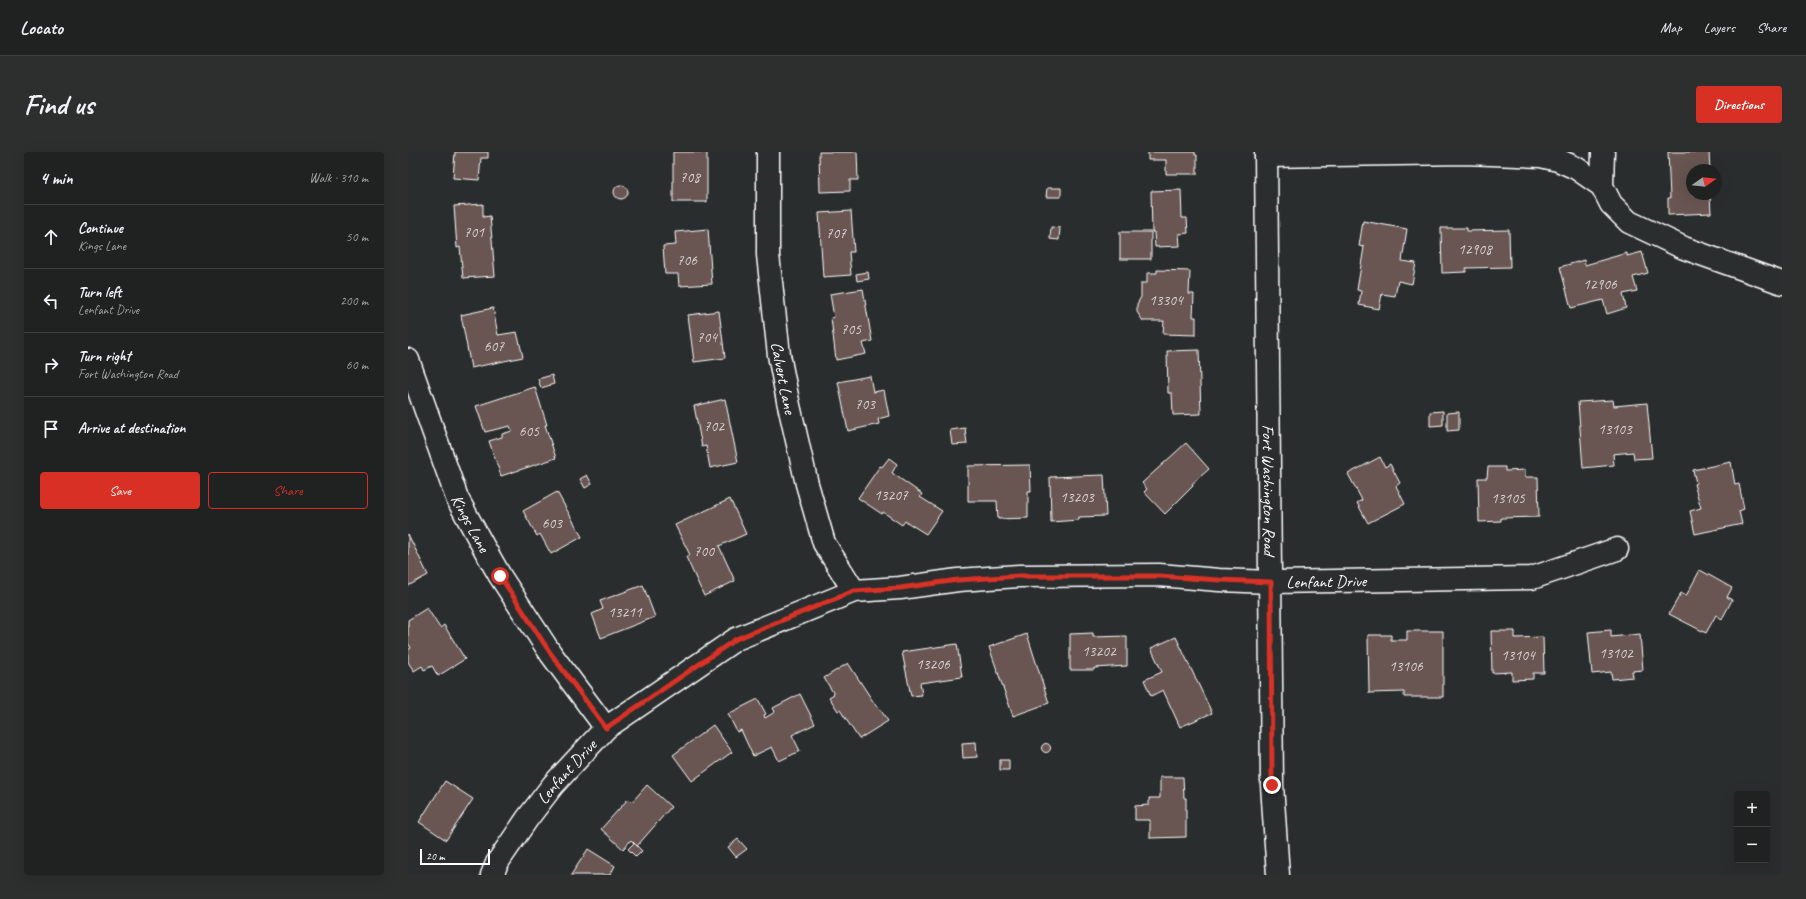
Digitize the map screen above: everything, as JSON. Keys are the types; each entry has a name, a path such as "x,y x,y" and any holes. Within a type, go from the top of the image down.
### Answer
{"street":[{"name":"Calvert Lane","path":"768,152 768,255 779,355 788,401 806,484 824,543 854,591"},
{"path":"1603,152 1602,186 1611,204 1629,222 1684,248 1782,283"},
{"path":"1266,154 1464,153 1541,156 1558,160 1576,168 1602,186"},
{"name":"Fort Washington Road","path":"1266,154 1272,785 1278,875"},
{"name":"Kings Lane","path":"408,360 457,498 500,576 551,654 606,728"},
{"name":"Lenfant Drive","path":"492,875 497,863 553,785 606,728 736,639 854,591 900,588 958,580 1019,576 1159,576 1271,582 1532,578 1617,549"}],"building":[{"path":"455,152 488,152 488,158 481,158 479,180 453,178"},
{"path":"673,152 707,152 707,202 673,202"},
{"path":"819,152 857,152 858,180 850,180 850,191 820,192"},
{"path":"1148,152 1195,152 1195,155 1197,155 1197,174 1166,174 1166,160 1148,160"},
{"path":"1668,152 1709,152 1710,164 1686,164 1686,200 1710,200 1711,213 1668,215 1668,198 1670,198"},
{"path":"621,185 626,187 628,192 626,197 621,199 616,197 614,192 616,187"},
{"path":"1047,188 1061,188 1061,197 1046,197"},
{"path":"1181,190 1182,218 1187,218 1188,233 1179,234 1180,246 1155,247 1154,232 1152,232 1151,191"},
{"path":"483,204 483,217 490,216 495,276 463,278 460,247 457,248 454,206"},
{"path":"851,211 854,252 849,252 851,275 823,277 819,213"},
{"path":"1363,221 1407,229 1402,261 1416,263 1412,284 1398,281 1395,296 1382,294 1379,309 1359,305 1361,291 1357,290 1364,247 1359,246"},
{"path":"1051,227 1060,228 1059,240 1050,239"},
{"path":"1441,228 1467,228 1467,231 1509,230 1510,267 1466,268 1466,272 1442,273"},
{"path":"708,229 712,284 679,286 678,274 665,274 663,246 676,245 675,232"},
{"path":"1120,232 1151,232 1151,259 1120,259"},
{"path":"1642,252 1648,273 1633,277 1637,291 1623,294 1626,308 1607,314 1603,300 1571,308 1560,267 1584,260 1585,265 1627,253 1627,256"},
{"path":"1157,270 1190,271 1189,294 1194,294 1193,317 1196,317 1196,335 1163,334 1164,321 1143,321 1137,312 1137,304 1141,297 1141,283 1147,283 1147,273 1157,273"},
{"path":"868,272 869,279 857,281 856,274"},
{"path":"863,289 872,341 863,343 866,354 836,360 831,318 834,317 830,294"},
{"path":"493,308 498,335 517,332 523,357 471,368 461,315"},
{"path":"719,311 725,358 694,362 688,315"},
{"path":"1199,350 1201,414 1173,415 1172,393 1168,393 1167,351"},
{"path":"552,375 554,384 541,388 538,379"},
{"path":"870,376 873,392 884,390 889,416 878,419 879,424 848,431 838,382"},
{"path":"535,387 556,458 501,476 489,441 502,437 502,434 512,431 510,426 485,432 476,406"},
{"path":"725,399 738,462 710,468 706,446 702,447 694,406"},
{"path":"1613,400 1614,406 1647,403 1652,458 1634,459 1633,452 1613,454 1614,465 1583,468 1578,402"},
{"path":"1443,411 1443,425 1430,426 1430,412"},
{"path":"1459,412 1459,430 1447,431 1447,413"},
{"path":"965,428 967,444 952,445 950,430"},
{"path":"1186,443 1209,469 1192,484 1193,486 1165,514 1144,492 1147,489 1142,483"},
{"path":"1380,457 1385,467 1390,464 1400,483 1396,486 1405,504 1368,523 1357,503 1362,500 1348,474"},
{"path":"889,458 897,464 892,473 922,494 920,497 942,511 926,534 905,521 902,525 858,498 880,466 882,467"},
{"path":"1731,462 1735,485 1739,484 1744,509 1739,511 1742,524 1695,534 1690,511 1701,508 1694,484 1696,483 1693,470"},
{"path":"1030,465 1031,491 1028,491 1028,518 998,519 997,501 968,501 968,466"},
{"path":"1488,467 1505,467 1505,471 1525,470 1525,477 1538,477 1539,517 1501,518 1501,521 1479,522 1478,478 1487,478"},
{"path":"587,475 592,484 585,488 580,479"},
{"path":"1104,475 1106,516 1079,517 1079,520 1051,522 1050,477"},
{"path":"557,492 582,537 551,554 540,534 537,536 523,511"},
{"path":"730,499 746,534 719,546 735,581 704,596 686,557 690,555 675,525"},
{"path":"408,534 428,575 408,586"},
{"path":"1700,570 1732,588 1727,597 1732,600 1722,619 1716,615 1706,633 1669,614 1681,593 1686,596"},
{"path":"643,585 655,617 601,638 592,614 603,609 600,601"},
{"path":"427,608 440,628 444,625 465,659 438,676 432,666 424,670 422,666 414,671 408,662 408,650 411,648 408,643 408,620"},
{"path":"1611,630 1611,637 1640,634 1643,670 1632,671 1633,677 1612,679 1611,672 1592,674 1588,632"},
{"path":"1407,631 1443,631 1443,697 1404,697 1404,692 1369,693 1368,635 1391,635 1391,640 1407,640"},
{"path":"1491,631 1515,631 1515,638 1543,637 1544,673 1533,673 1533,679 1512,680 1512,672 1492,673"},
{"path":"1093,633 1093,637 1127,636 1127,666 1094,668 1094,670 1070,670 1070,634"},
{"path":"1027,634 1049,703 1013,716 989,647"},
{"path":"1176,637 1212,713 1180,727 1163,690 1151,696 1144,680 1162,672 1151,648"},
{"path":"957,644 962,677 920,683 922,695 911,696 902,652"},
{"path":"848,663 876,706 877,705 888,721 859,739 840,710 838,711 829,697 834,694 824,678"},
{"path":"800,694 815,724 792,735 800,751 779,761 772,747 753,756 741,730 737,732 728,714 758,699 766,714 764,715 765,718 775,712 773,708"},
{"path":"713,725 732,752 692,781 673,755"},
{"path":"976,742 977,757 963,758 962,743"},
{"path":"1046,743 1051,748 1046,753 1041,748"},
{"path":"1000,760 1009,760 1009,770 1000,770"},
{"path":"1160,777 1183,777 1184,798 1186,798 1186,837 1150,838 1150,820 1135,820 1135,806 1149,805 1149,798 1160,798"},
{"path":"445,781 473,799 446,840 419,822"},
{"path":"647,785 671,807 637,846 631,840 623,849 601,829 628,799 632,802"},
{"path":"738,839 747,849 736,857 728,847"},
{"path":"634,843 642,851 636,857 628,849"},
{"path":"588,849 615,866 610,875 571,875"}],"route":[{"path":"500,576 551,654 606,728 736,639 777,621 854,591 900,588 958,580 1019,576 1159,576 1271,582 1272,785"}]}
